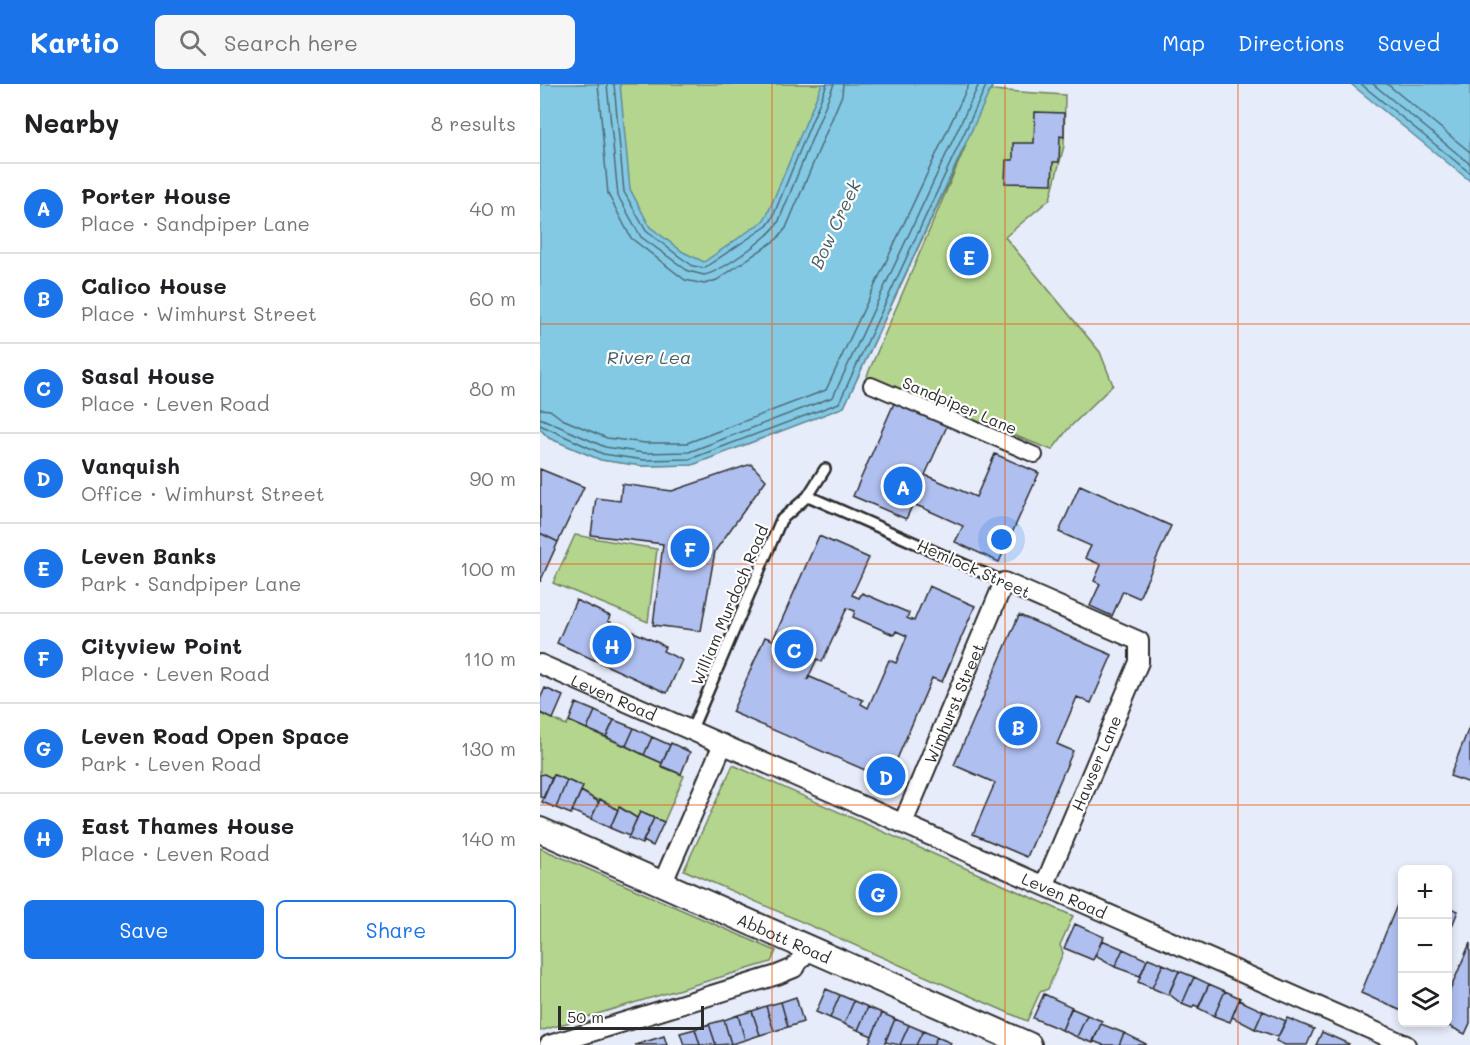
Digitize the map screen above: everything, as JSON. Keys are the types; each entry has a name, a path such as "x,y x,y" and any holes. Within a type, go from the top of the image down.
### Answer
{"main road":[{"name":"Abbott Road","path":"540,830 809,948 1000,1038 1029,1045"}],"street":[{"name":"Sandpiper Lane","path":"871,385 1035,455"},
{"name":"Hemlock Street","path":"1004,582 1139,641"},
{"name":"Wimhurst Street","path":"903,823 1004,582"},
{"name":"Hawser Lane","path":"1045,884 1139,662 1139,641"},
{"name":"Leven Road","path":"540,664 1045,884 1406,1045"},
{"path":"663,882 723,744"},
{"path":"549,1045 777,975 794,968 809,948"}],"lane":[{"name":"William Murdoch Road","path":"692,731 781,520 808,496 825,469"},
{"name":"Hemlock Street","path":"808,496 1004,582"}],"green space":[{"path":"576,84 865,84 818,199 659,306"},
{"name":"River Lea","path":"951,84 993,84 991,90 1065,95 1064,146 1050,199 1005,237 1100,352 1113,385 1068,429 1052,450 866,378 966,145 844,407 692,465 643,466 601,460 549,438 540,429 540,381 542,384"},
{"path":"575,535 657,549 648,622 553,583"},
{"path":"540,713 566,725 569,721 662,763 661,766 684,776 664,822 640,812 637,818 620,807 618,810 608,805 609,803 589,797 581,791 582,787 554,775 552,778 540,775"},
{"path":"733,765 1073,916 1060,945 1063,953 1048,989 1040,992 1027,1021 684,870"},
{"path":"540,848 776,951 771,962 540,1031"}],"water":[{"name":"River Lea","path":"540,84 620,84 630,189 650,227 683,252 704,262 763,221 767,215 822,84 993,84 844,407 692,465 643,466 601,460 549,438 540,429"},
{"path":"1351,84 1470,84 1470,181"}],"building":[{"path":"1035,112 1064,113 1064,137 1060,136 1059,162 1053,162 1052,184 1005,183 1006,160 1013,160 1013,143 1034,143"},
{"path":"895,401 948,424 925,475 976,497 995,454 1039,473 999,562 955,542 963,526 913,504 906,519 853,496"},
{"path":"751,464 766,480 715,551 701,631 653,625 663,544 591,535 596,498 620,501 622,484 672,491"},
{"path":"540,469 584,487 558,542 540,533"},
{"path":"1080,485 1171,526 1139,598 1123,591 1112,616 1090,606 1100,584 1094,581 1101,565 1085,558 1091,546 1059,532"},
{"path":"540,533 558,542 540,582"},
{"path":"819,536 869,558 852,595 859,598 862,593 909,613 907,618 914,621 929,586 975,606 942,682 932,678 888,780 732,712 765,637 773,640","holes":["847,608 855,611 853,617 894,635 896,631 907,636 896,663 889,660 868,708 861,704 863,700 810,677 807,680 817,659 822,662"]},
{"path":"576,600 610,616 608,621 659,643 665,647 663,651 682,660 667,693 557,643"},
{"path":"1019,615 1112,655 1091,703 1077,697 1057,744 1073,751 1027,857 973,834 995,783 954,765"},
{"path":"545,688 563,696 553,719 540,713 540,699"},
{"path":"576,703 595,711 587,729 569,721"},
{"path":"595,711 614,720 606,737 587,729"},
{"path":"614,720 634,728 626,746 606,737"},
{"path":"1470,725 1470,783 1450,776"},
{"path":"634,728 652,737 644,755 626,746"},
{"path":"652,737 670,745 662,763 644,755"},
{"path":"671,743 690,752 681,774 661,766"},
{"path":"544,774 552,778 543,798 540,797 540,775"},
{"path":"554,775 567,780 556,808 542,802"},
{"path":"567,780 583,787 571,814 556,808"},
{"path":"581,791 599,802 591,819 572,811"},
{"path":"600,799 618,810 610,828 591,819"},
{"path":"619,807 637,818 629,836 610,828"},
{"path":"640,812 654,818 642,844 628,838"},
{"path":"654,818 664,822 653,846 643,841"},
{"path":"1398,903 1398,1009 1361,993"},
{"path":"1452,909 1458,911 1452,926"},
{"path":"1075,924 1104,937 1093,960 1064,948"},
{"path":"1102,940 1123,949 1115,967 1095,956"},
{"path":"1470,943 1470,1023 1465,1034 1451,1027 1452,986"},
{"path":"1123,949 1147,960 1140,976 1115,967"},
{"path":"1148,958 1163,964 1152,988 1138,982"},
{"path":"1163,964 1179,971 1168,995 1152,988"},
{"path":"1179,971 1194,977 1182,1004 1169,994"},
{"path":"1194,977 1209,984 1199,1007 1194,1005 1192,1008 1182,1004"},
{"path":"1209,984 1225,991 1214,1016 1198,1008"},
{"path":"826,989 840,995 830,1018 816,1012"},
{"path":"1225,991 1240,998 1230,1022 1214,1016"},
{"path":"1044,994 1072,1007 1062,1030 1033,1018"},
{"path":"840,995 854,1001 844,1024 830,1018"},
{"path":"796,997 803,1022 788,1027 781,1002"},
{"path":"1239,1000 1263,1011 1255,1029 1232,1017"},
{"path":"854,1001 868,1007 858,1030 844,1024"},
{"path":"781,1002 788,1027 774,1031 766,1006"},
{"path":"766,1006 774,1031 760,1035 752,1011"},
{"path":"868,1007 882,1013 872,1036 858,1030"},
{"path":"1071,1008 1087,1015 1077,1037 1062,1030"},
{"path":"752,1011 760,1035 745,1040 738,1015"},
{"path":"1263,1011 1286,1021 1278,1037 1255,1029"},
{"path":"882,1013 895,1019 884,1045 868,1045"},
{"path":"738,1015 745,1040 731,1044 724,1020"},
{"path":"1087,1015 1102,1021 1093,1043 1077,1037"},
{"path":"1287,1018 1314,1029 1307,1045 1285,1045 1276,1041"},
{"path":"895,1019 909,1025 900,1045 885,1042"},
{"path":"724,1020 731,1044 716,1045 709,1024"},
{"path":"709,1024 716,1045 700,1045 695,1029"},
{"path":"1101,1024 1124,1033 1119,1045 1103,1045 1093,1041"},
{"path":"909,1025 923,1031 916,1045 900,1045"},
{"path":"695,1029 700,1045 684,1045 680,1033"},
{"path":"923,1031 937,1037 933,1045 916,1045"},
{"path":"1322,1032 1349,1044 1316,1045"},
{"path":"1124,1033 1146,1044 1146,1045 1119,1045"},
{"path":"664,1036 667,1045 635,1045"},
{"path":"937,1037 951,1043 950,1045 933,1045"}],"place":[{"name":"Leven Banks","path":"969,256"},
{"name":"Porter House","path":"903,486"},
{"name":"Cityview Point","path":"690,548"},
{"name":"East Thames House","path":"612,645"},
{"name":"Sasal House","path":"794,649"},
{"name":"Calico House","path":"1018,726"},
{"name":"Vanquish","path":"886,776"},
{"name":"Leven Road Open Space","path":"878,893"}],"water label":[{"name":"Bow Creek","path":"835,224"}]}
